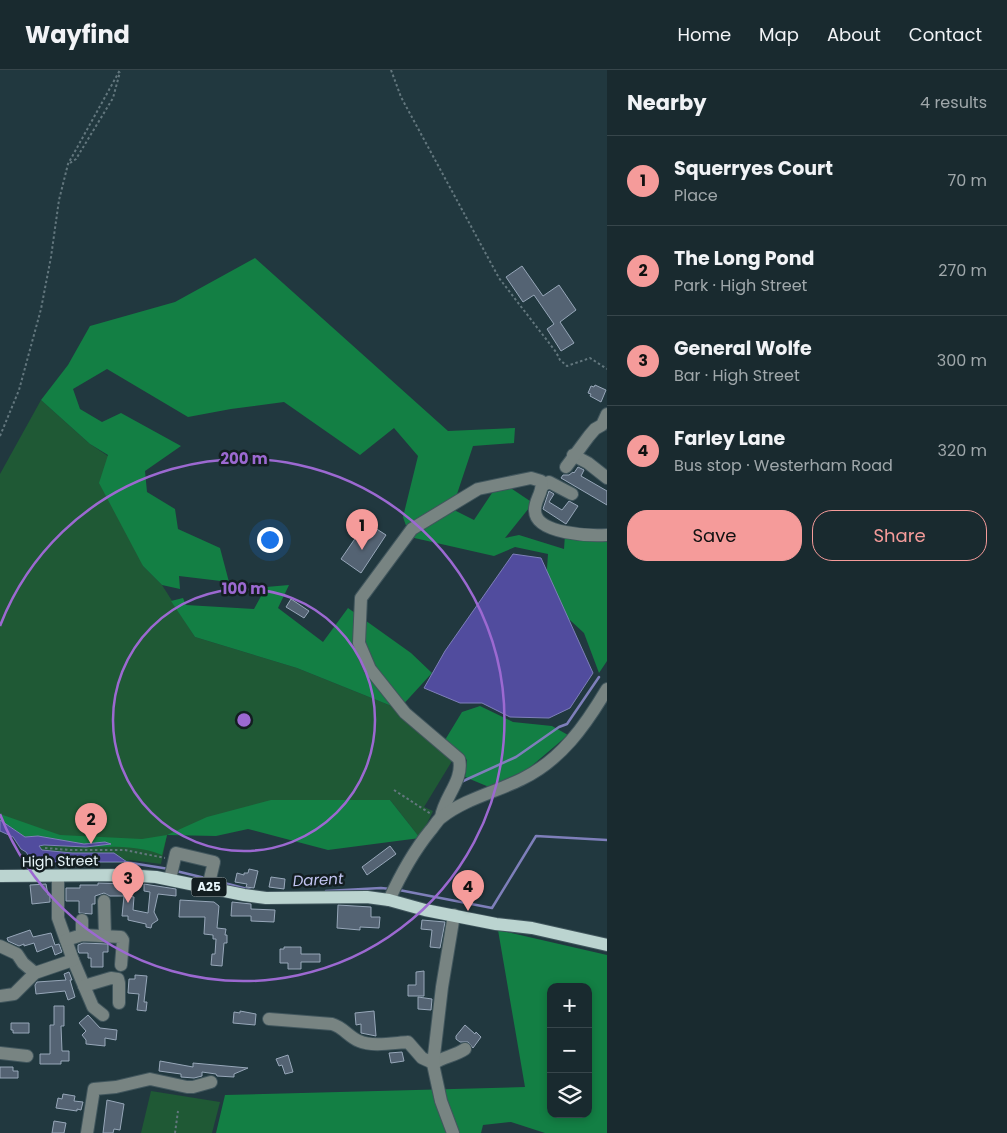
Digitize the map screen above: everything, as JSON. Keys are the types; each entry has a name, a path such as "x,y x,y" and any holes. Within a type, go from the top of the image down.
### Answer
{"main road":[{"name":"High Street","path":"0,876 125,875 172,869 210,881 244,895 266,898 367,897 392,893"},
{"name":"A25","path":"392,893 454,915 496,924 532,928 607,945"}],"street":[{"path":"566,468 573,455 595,429 602,425 607,414"},
{"path":"573,455 588,463 607,478"},
{"path":"440,819 442,807 459,776 460,766 458,759 405,713 370,669 359,643 360,598 412,529 478,489 531,478 540,481 542,486"},
{"path":"572,494 548,482 542,486 534,513 539,521 555,530 574,535 607,535"},
{"path":"392,893 421,842 440,819 458,807 543,768 567,746 591,717 607,689"},
{"path":"172,869 176,852 214,862 210,881"},
{"path":"58,876 58,918 93,1007 103,1014"},
{"path":"104,902 105,936"},
{"path":"453,1133 441,1101 433,1064 442,987 454,915"},
{"path":"82,920 82,935"},
{"path":"66,940 82,935 119,936 123,938 121,965"},
{"path":"0,946 17,954 23,963 35,973"},
{"path":"0,996 14,994 35,973 73,960"},
{"path":"84,986 111,978 118,978 119,1003"},
{"path":"269,1019 340,1026 359,1041 367,1044 408,1042 422,1058 433,1064"},
{"path":"433,1064 438,1060 465,1050"},
{"path":"0,1053 27,1056"},
{"path":"87,1133 94,1089 116,1087 150,1079 187,1087 211,1082"}],"path":[{"path":"0,436 19,390 41,309 59,200 68,164 120,70"},
{"path":"68,164 76,159 113,98 120,70"},
{"path":"391,70 401,97 499,278 556,352 560,360 567,366 590,358 607,370"},
{"path":"394,790 440,819"},
{"path":"45,848 133,851 172,869"},
{"path":"175,1133 178,1112"}],"green space":[{"path":"255,258 448,431 515,428 514,443 473,446 452,509 474,520 500,481 533,503 505,538 519,535 564,549 565,535 607,540 607,661 599,673 584,633 545,597 548,554 515,547 494,556 410,537 403,517 418,456 394,428 360,455 284,402 188,417 107,369 73,389 80,409 102,422 121,413 181,446 145,471 147,492 175,509 178,529 220,548 229,582 179,576 180,589 162,585 143,566 99,483 108,455 90,444 41,400 68,365 90,326 175,302"},
{"path":"41,400 90,444 108,456 143,566 162,585 195,637 297,668 399,709 452,761 424,807 433,811 420,838 390,800 167,835 161,864 130,860 126,863 48,862 40,865 39,872 13,837 0,831 0,474"},
{"path":"289,585 278,608 323,642 348,608 411,653 432,673 399,709 297,668 195,637 171,601 183,598 186,605 254,609 266,587"},
{"path":"480,706 513,722 552,726 568,735 528,769 489,787 465,777 467,760 445,740 462,712"},
{"path":"271,800 390,800 420,838 328,850 248,829 216,836 167,835 207,817"},
{"path":"0,814 60,835 142,839 167,835 162,855 134,848 86,847 110,844 105,842 84,844 38,836 25,837 0,820"},
{"path":"498,930 607,955 607,1133 545,1133 511,1122 483,1125 481,1133 216,1133 225,1095 525,1087"},
{"path":"151,1091 220,1102 212,1133 141,1133"}],"shaded area":[{"path":"513,554 541,558 593,673 570,708 549,718 510,717 482,703 460,703 424,688 445,651"},
{"path":"0,820 25,837 38,836 84,844 105,842 111,844 86,847 39,846 42,850 72,853 114,853 127,862 48,862 40,865 39,872 13,837 0,831"}],"building":[{"path":"522,266 543,296 559,285 576,310 560,322 574,343 561,351 547,329 554,324 534,295 523,302 506,277"},
{"path":"595,385 606,390 601,402 588,393 591,386 594,387"},
{"path":"578,467 584,470 581,476 607,491 607,505 561,478 563,475 574,473"},
{"path":"549,491 554,494 549,502 562,510 569,501 578,506 566,524 543,509"},
{"path":"372,526 386,535 361,573 341,559 363,527 369,530"},
{"path":"291,599 309,611 304,618 286,607"},
{"path":"390,846 396,854 367,875 362,867"},
{"path":"249,869 258,871 254,888 246,887 247,884 235,882 237,873 244,875 244,873 248,873"},
{"path":"271,877 285,879 284,889 269,887"},
{"path":"98,883 130,884 129,896 134,897 133,910 148,913 150,892 144,891 144,884 176,889 176,896 158,894 154,912 158,920 152,924 151,928 146,927 146,924 128,920 128,916 122,916 124,896 110,896 104,893 95,896 95,904 92,904 92,914 79,913 79,901 66,901 66,888 80,888 80,885 98,885"},
{"path":"46,884 48,895 50,895 50,902 32,904 30,885"},
{"path":"180,900 214,902 219,906 217,928 226,929 225,935 227,935 227,943 224,943 222,966 211,965 212,954 215,954 216,939 213,939 213,935 204,934 205,917 179,917"},
{"path":"232,902 251,904 251,909 275,910 274,922 251,921 251,916 231,916"},
{"path":"338,905 371,907 371,917 380,917 379,928 360,927 360,930 337,928"},
{"path":"422,920 445,922 440,948 430,947 432,930 421,929"},
{"path":"30,930 33,937 51,933 55,945 59,944 62,952 55,955 52,946 37,952 34,943 19,946 8,941 7,938"},
{"path":"83,943 108,944 108,952 103,952 103,967 91,967 91,958 88,958 88,953 79,953 78,945"},
{"path":"284,947 301,947 301,954 320,954 320,962 301,962 301,969 288,969 288,963 280,963 280,949 284,949"},
{"path":"424,971 424,996 408,996 408,985 416,985 416,972"},
{"path":"69,972 75,997 68,1000 65,991 36,994 35,985 37,982 66,980 64,974"},
{"path":"135,975 147,976 144,1002 147,1002 146,1011 137,1010 139,994 128,993 129,979 135,979"},
{"path":"418,997 432,999 431,1010 418,1009"},
{"path":"54,1006 64,1006 64,1026 61,1026 62,1051 69,1051 69,1061 61,1061 61,1064 40,1064 40,1054 50,1054 50,1025 54,1025"},
{"path":"240,1011 256,1014 255,1025 233,1023 234,1012 240,1013"},
{"path":"374,1011 376,1036 361,1033 361,1024 356,1025 355,1013"},
{"path":"88,1015 100,1028 117,1030 116,1040 105,1038 105,1046 86,1044 86,1040 82,1035 86,1031 79,1023"},
{"path":"11,1023 29,1023 29,1033 13,1033"},
{"path":"465,1025 481,1037 473,1048 468,1042 460,1042 456,1039 456,1036"},
{"path":"402,1052 404,1061 391,1063 389,1053"},
{"path":"288,1055 293,1072 285,1074 282,1065 279,1066 276,1059"},
{"path":"160,1061 193,1067 193,1063 248,1068 234,1074 234,1077 217,1076 216,1074 202,1072 202,1076 194,1078 181,1077 181,1074 159,1071"},
{"path":"0,1067 13,1067 13,1071 18,1071 18,1078 0,1078"},
{"path":"63,1094 75,1096 74,1101 83,1102 81,1110 56,1108 58,1098 62,1099"},
{"path":"107,1100 124,1104 120,1130 114,1129 113,1133 103,1133"},
{"path":"54,1121 66,1123 64,1133 52,1133"}],"waterway":[{"path":"461,782 516,757 559,727 567,724 599,677"},
{"name":"Darent","path":"399,890 492,908 536,836 607,840"},
{"name":"Darent","path":"125,862 169,869"},
{"name":"Darent","path":"176,871 205,878"},
{"name":"Darent","path":"213,880 251,890"},
{"name":"Darent","path":"326,891 391,889"}],"place":[{"name":"Squerryes Court","path":"362,550"},
{"name":"The Long Pond","path":"91,844"},
{"name":"General Wolfe","path":"128,903"},
{"name":"Farley Lane","path":"468,911"}]}
